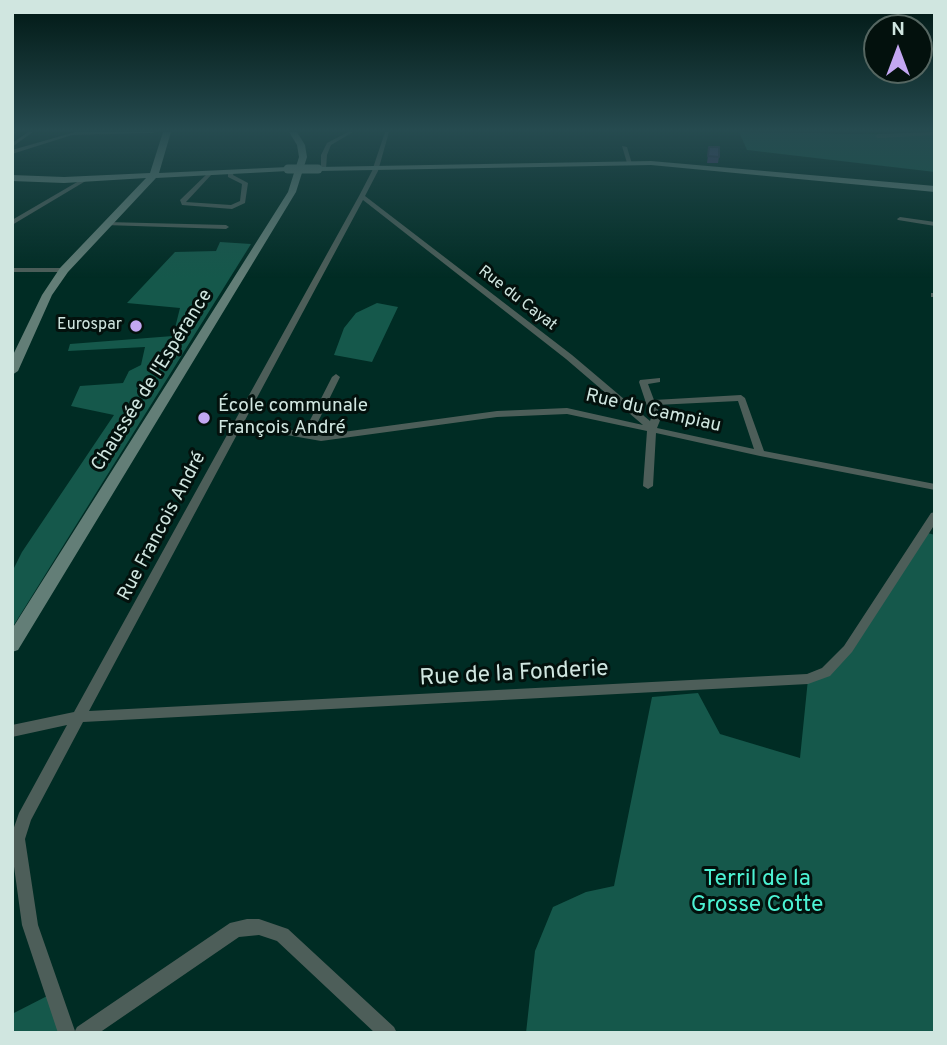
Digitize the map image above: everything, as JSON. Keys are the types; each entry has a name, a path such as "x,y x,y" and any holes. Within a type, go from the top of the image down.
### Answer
{"street":[{"path":"12,223 83,181"},
{"path":"12,371 17,352 47,295 64,270 149,181"},
{"path":"202,181 182,201 184,204 232,207 243,202 245,183 240,181"},
{"name":"Chaussée de l'Espérance","path":"12,645 292,192 296,181"},
{"name":"Rue Francois André","path":"67,1033 30,925 18,839 34,796 369,181"},
{"path":"851,181 935,189"},
{"name":"Rue du Cayat","path":"362,195 569,357 652,428"},
{"path":"900,219 935,224"},
{"path":"107,224 226,227"},
{"path":"12,270 64,270"},
{"path":"307,435 336,377"},
{"path":"648,486 652,428 656,418 643,383 657,380"},
{"path":"651,404 741,398 760,453"},
{"name":"Rue du Campiau","path":"237,424 321,439 497,414 554,410 587,413 760,453 935,487"},
{"name":"Rue de la Fonderie","path":"12,730 79,717 808,679 826,672 848,649 935,515"},
{"path":"83,1033 236,929 247,927 259,927 282,935 388,1033"}],"green space":[{"path":"220,242 251,244 12,628 12,572 22,552 114,415 71,406 80,386 123,383 129,371 141,365 145,347 68,351 70,344 173,336 180,308 127,303 175,252 216,251"},
{"path":"377,303 398,307 372,362 334,355 344,328 356,313"},
{"name":"Terril de la Grosse Cotte","path":"924,532 935,535 935,1033 526,1033 535,951 553,907 586,892 614,886 652,697 698,693 720,734 800,758 808,679 848,649"},
{"path":"53,993 67,1033 12,1033 12,1014"}],"place":[{"name":"Eurospar","path":"136,326"},
{"name":"École communale François André","path":"204,418"}]}
